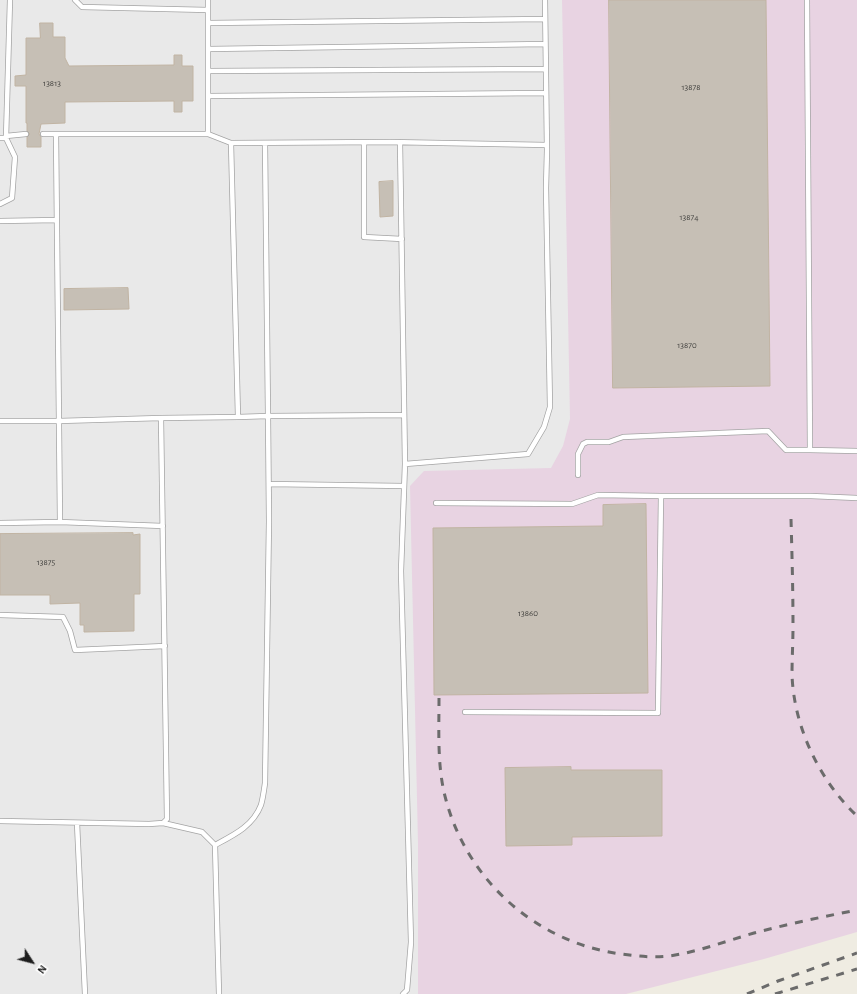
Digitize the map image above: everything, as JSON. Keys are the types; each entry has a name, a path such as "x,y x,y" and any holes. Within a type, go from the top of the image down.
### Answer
{"lane":[{"path":"0,204 12,198 14,181 15,157 6,137 10,0"},
{"path":"75,0 82,7 208,10"},
{"path":"208,0 208,134"},
{"path":"405,464 528,454 544,427 550,407 546,188 547,145 545,0"},
{"path":"807,0 810,450"},
{"path":"209,24 545,19"},
{"path":"209,49 545,44"},
{"path":"209,71 545,69"},
{"path":"208,96 546,93"},
{"path":"0,138 26,134"},
{"path":"43,134 208,134 232,143 400,142 547,145"},
{"path":"56,134 60,522"},
{"path":"364,142 364,237 402,239"},
{"path":"400,142 405,464 401,571 411,942 407,990 403,994"},
{"path":"232,143 238,417"},
{"path":"215,845 242,830 252,822 261,805 265,783 269,484 265,143"},
{"path":"0,221 57,220"},
{"path":"0,421 404,415"},
{"path":"161,418 167,804 167,818 163,823"},
{"path":"578,475 578,454 583,444 587,442 609,442 623,437 768,431 786,450 857,451"},
{"path":"269,484 404,486"},
{"path":"436,503 572,504 598,494 661,496 811,496 857,498"},
{"path":"465,712 658,713 661,496"},
{"path":"0,523 60,522 163,526"},
{"path":"0,615 63,617 70,631 75,650 165,646"},
{"path":"0,821 163,823 202,832 215,845 219,994"},
{"path":"77,823 85,994"}],"shaded area":[{"path":"0,0 857,0 857,932 764,959 626,994 0,994"},
{"path":"0,0 562,0 570,419 563,446 551,468 424,471 410,486 418,844 418,994 0,994"}],"building":[{"path":"609,0 766,0 770,386 613,388"},
{"path":"40,23 53,23 53,37 65,37 65,58 69,66 174,65 174,55 182,55 182,66 193,66 193,101 182,101 182,112 174,112 174,101 65,102 65,123 41,124 39,134 41,137 41,147 27,147 27,137 30,134 27,131 26,123 26,86 15,86 15,76 26,75 26,38 40,38"},
{"path":"393,181 393,216 380,217 379,182"},
{"path":"128,288 129,309 64,310 64,289"},
{"path":"646,504 648,693 434,695 433,528 603,526 603,505"},
{"path":"133,533 133,535 140,534 140,594 134,594 134,631 84,632 84,625 80,625 80,603 50,604 50,595 0,595 0,534"},
{"path":"571,767 571,770 662,770 662,836 572,837 572,845 506,846 505,768"}],"railway":[{"path":"791,519 793,613 792,675 798,714 803,733 820,769 843,802 857,816"},
{"path":"439,698 439,750 441,775 446,800 456,830 471,857 489,882 511,904 535,922 562,937 591,948 621,954 663,957 691,952 754,933 857,910"},
{"path":"747,994 778,981 857,953"},
{"path":"775,994 857,969"}]}
